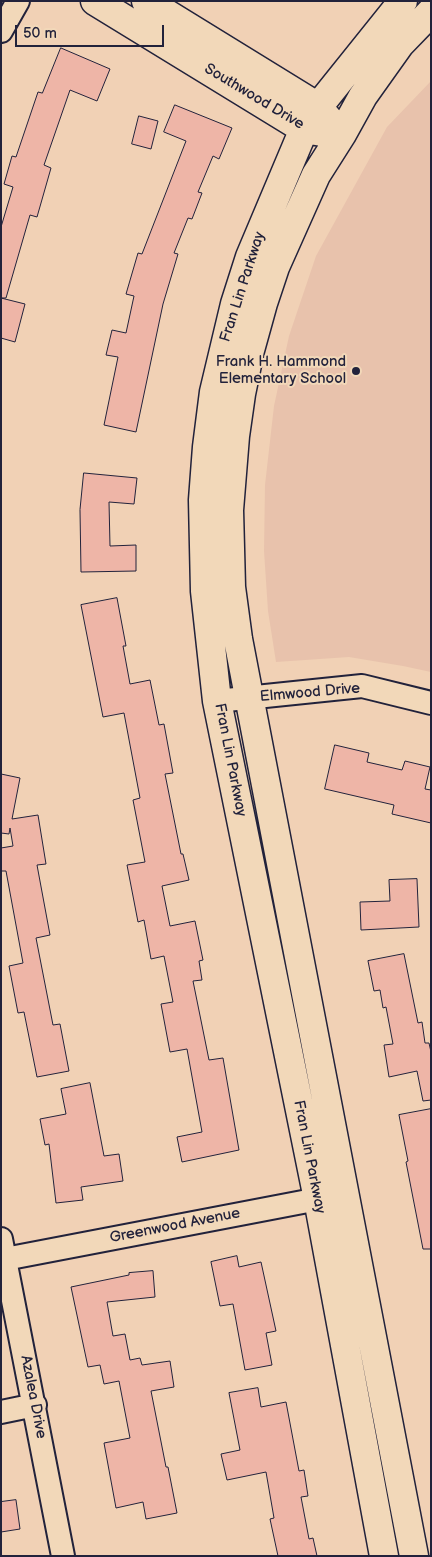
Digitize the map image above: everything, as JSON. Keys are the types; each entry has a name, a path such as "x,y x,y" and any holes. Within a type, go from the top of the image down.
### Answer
{"street":[{"path":"1,31 18,1"},
{"name":"Southwood Drive","path":"95,1 304,130 342,134"},
{"name":"Southwood Drive","path":"146,1 318,107 342,134"},
{"name":"Fran Lin Parkway","path":"384,1556 318,1199 218,701 205,591 203,552 207,456 214,392 235,304 250,256 304,130 318,107 403,1"},
{"name":"Fran Lin Parkway","path":"414,1556 238,639 232,596 229,551 230,494 241,394 250,350 275,267 316,175 363,96 395,51 431,12"},
{"name":"Elmwood Drive","path":"218,701 362,686 431,702"},
{"name":"Greenwood Avenue","path":"3,1249 344,1194"},
{"name":"Azalea Drive","path":"3,1249 63,1556"},
{"path":"1,1412 35,1405"}],"shaded area":[{"name":"Frank H. Hammond Elementary School","path":"431,81 431,672 349,657 276,662 268,611 264,551 265,485 274,406 289,336 316,256 387,127"}],"building":[{"path":"61,48 110,69 97,101 70,90 44,165 51,168 37,217 30,215 6,298 1,298 1,227 13,187 4,184 12,156 16,157 38,92 42,93"},
{"path":"175,105 232,128 219,159 213,156 198,192 202,193 192,219 188,218 174,253 178,254 163,304 136,432 104,425 118,357 106,355 112,330 126,333 134,296 126,294 138,253 142,254 186,141 164,132"},
{"path":"139,116 158,121 151,149 132,144"},
{"path":"1,298 25,304 15,342 1,338"},
{"path":"84,473 137,478 134,504 109,502 110,546 136,545 136,571 81,572 80,510"},
{"path":"117,598 126,646 123,646 130,684 150,680 159,725 164,724 173,773 165,774 181,854 183,854 189,880 162,886 170,926 195,921 203,960 199,961 202,980 193,981 209,1060 223,1058 239,1150 182,1162 177,1137 202,1132 187,1049 170,1052 161,1004 173,1002 164,956 151,959 144,920 138,922 127,865 145,862 133,800 140,798 124,713 103,717 81,605"},
{"path":"335,745 369,753 367,762 402,770 405,761 430,767 425,789 431,790 431,823 392,814 394,805 325,789"},
{"path":"1,774 20,778 12,819 38,815 46,864 37,865 50,935 36,938 53,1025 60,1024 69,1071 37,1077 24,1012 18,1013 9,966 23,963 6,871 1,871 1,848 13,846 10,828 9,834 1,833"},
{"path":"417,879 419,927 361,930 360,902 390,901 389,880"},
{"path":"404,954 418,1023 422,1022 425,1043 429,1043 431,1052 431,1100 423,1101 417,1071 389,1077 384,1045 393,1044 386,1007 383,1008 380,990 374,991 368,961"},
{"path":"90,1083 104,1156 119,1154 123,1181 81,1187 83,1200 56,1203 49,1144 45,1145 40,1119 66,1114 61,1089"},
{"path":"431,1109 431,1249 423,1249 399,1115"},
{"path":"237,1256 239,1267 261,1262 276,1331 266,1333 272,1365 245,1370 233,1304 220,1306 211,1262"},
{"path":"153,1271 155,1297 107,1302 113,1336 125,1334 130,1360 140,1358 142,1365 170,1361 174,1387 151,1391 177,1513 146,1519 143,1502 116,1508 104,1443 130,1438 119,1381 104,1384 100,1365 88,1367 71,1287 129,1275 129,1273"},
{"path":"258,1388 261,1407 286,1402 299,1471 304,1470 308,1496 301,1497 309,1539 313,1538 317,1556 278,1556 270,1519 274,1518 266,1472 227,1480 221,1454 240,1450 229,1393"},
{"path":"16,1500 20,1529 1,1532 1,1502"}],"place":[{"name":"Frank H. Hammond Elementary School","path":"356,371"}]}
